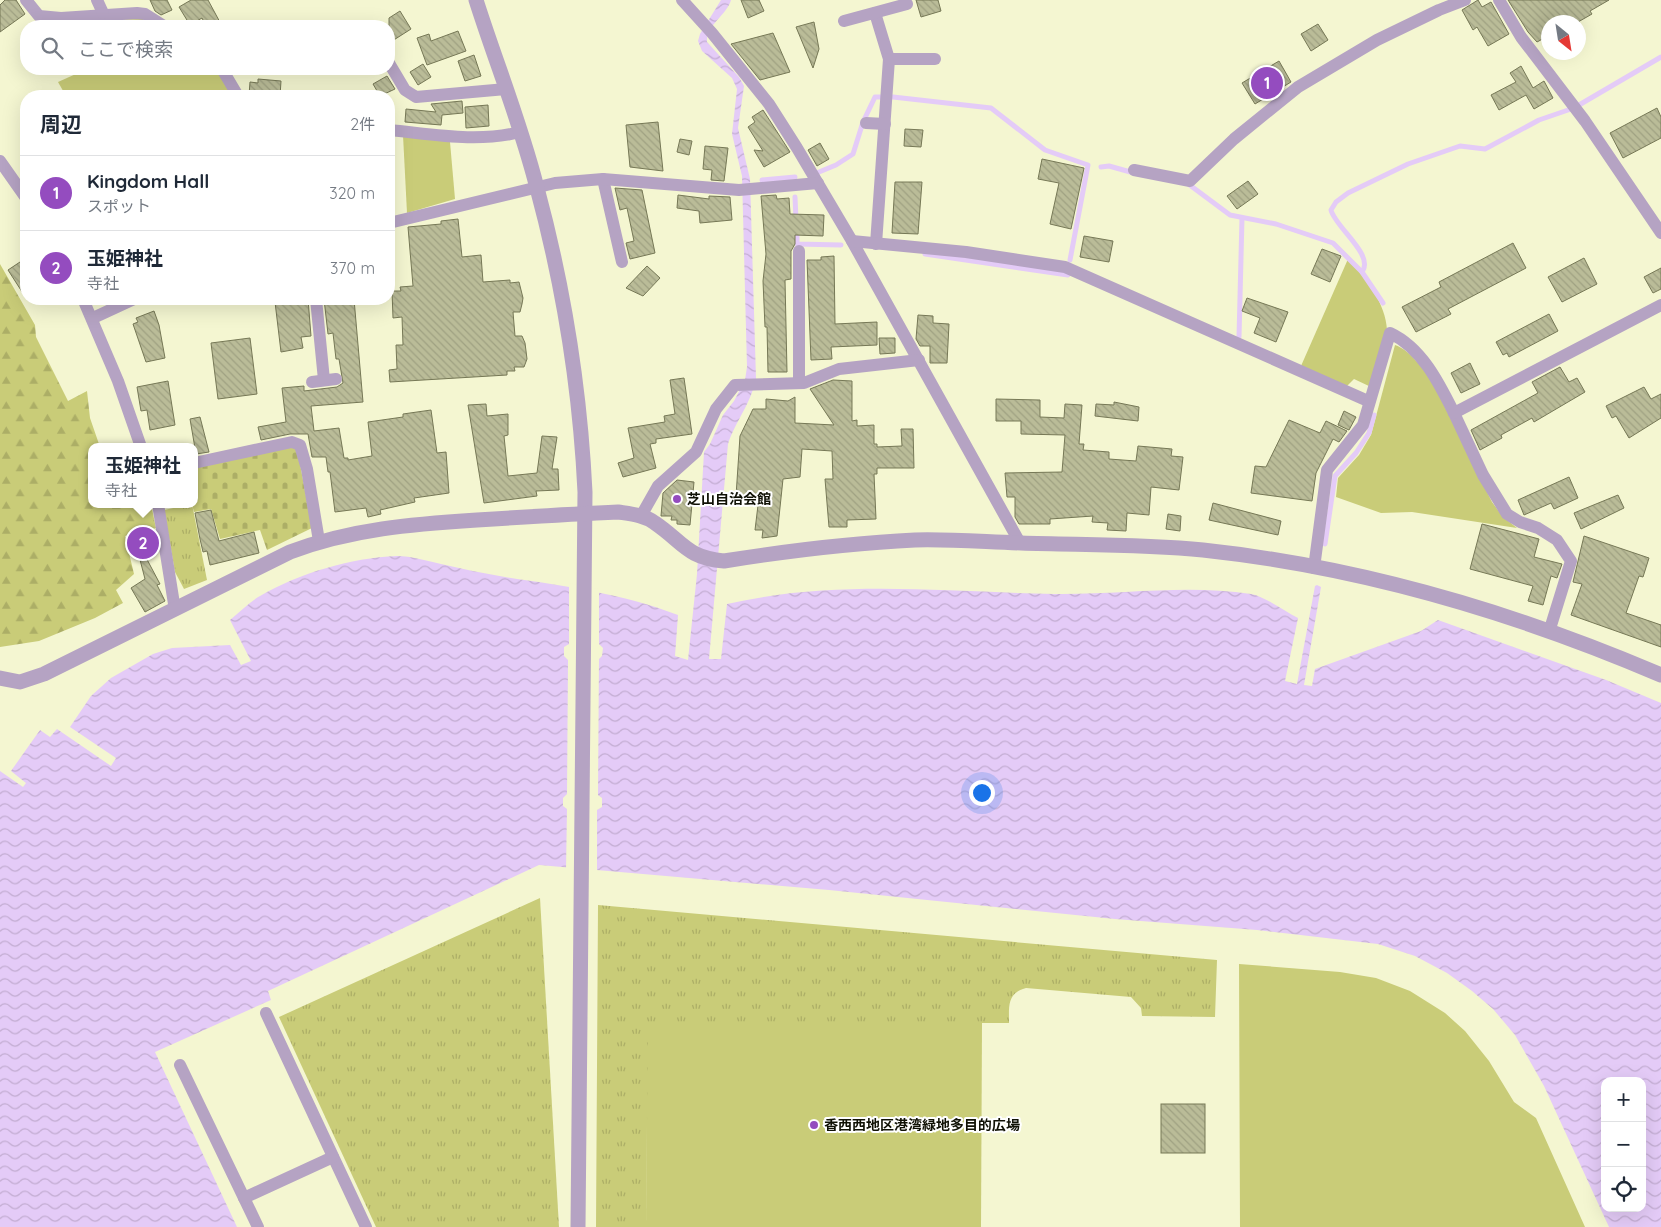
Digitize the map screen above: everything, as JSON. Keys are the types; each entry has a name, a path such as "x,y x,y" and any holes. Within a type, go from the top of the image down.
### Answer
{"street":[{"path":"26,0 40,16 61,18 103,13 145,14 154,20"},
{"path":"97,0 103,13"},
{"path":"476,0 537,186 559,279 576,376 584,461 585,560 578,1227"},
{"path":"682,0 712,33 769,104 852,241 1020,543"},
{"path":"1134,170 1190,181 1234,139 1298,87 1377,40 1439,10 1465,0"},
{"path":"1499,0 1521,37 1580,114 1661,232"},
{"path":"844,21 907,4"},
{"path":"875,13 888,59 876,244"},
{"path":"888,59 935,59"},
{"path":"395,73 405,90 416,97 506,88"},
{"path":"226,75 234,90"},
{"path":"866,123 885,124"},
{"path":"395,131 449,137 509,135 520,132"},
{"path":"0,161 20,189"},
{"path":"395,222 537,186 603,179 739,190 757,190 818,183"},
{"path":"603,179 622,262"},
{"path":"852,241 966,252 1066,267 1368,401"},
{"path":"799,251 799,383"},
{"path":"86,305 93,318 140,443"},
{"path":"93,318 121,305"},
{"path":"317,305 324,380"},
{"path":"1454,413 1661,305"},
{"path":"1314,568 1327,470 1363,424 1368,401 1390,333 1398,337 1422,360 1435,376 1483,475 1507,514 1520,522 1538,528 1557,540 1571,561 1549,632"},
{"path":"641,516 658,486 696,452 716,409 735,385 759,386 799,383 839,369 919,360"},
{"path":"198,462 292,442 300,445 307,469 319,541"},
{"path":"159,508 175,610"},
{"path":"0,678 20,682 44,674 290,552 319,541 362,531 416,524 618,512 641,516 654,522 691,553 707,560 724,561 777,553 900,541 960,540 1204,550 1314,568 1421,591 1614,654 1661,675"},
{"path":"266,1012 366,1227"},
{"path":"180,1065 258,1227"},
{"path":"244,1198 333,1156"}],"green space":[{"path":"143,19 145,20 110,20"},
{"path":"74,75 220,75 228,90 63,90 58,82"},
{"path":"403,135 450,142 455,199 407,213"},
{"path":"1348,259 1368,282 1379,301 1386,320 1387,335 1371,387 1354,379 1346,387 1301,366"},
{"path":"0,264 20,299 20,305 24,305 35,325 36,337 68,401 87,391 90,418 99,443 88,443 88,508 152,508 156,528 125,536 134,574 116,590 123,603 95,618 39,641 0,647"},
{"path":"1395,345 1406,351 1431,379 1492,502 1503,517 1517,528 1412,512 1381,513 1336,497 1338,478 1359,455 1371,435"},
{"path":"289,444 297,448 312,528 267,550 260,530 220,539 211,509 194,512 193,508 198,508 198,465"},
{"path":"193,508 207,580 184,589 175,572 164,510"},
{"path":"540,898 559,1227 376,1227 279,1017"},
{"path":"598,905 1217,960 1215,1017 1142,1016 1141,1008 1131,997 1026,988 1015,993 1010,1001 1009,1023 648,1023 646,1227 596,1227"},
{"path":"1239,964 1340,972 1376,978 1410,991 1445,1013 1465,1031 1489,1061 1514,1102 1536,1118 1585,1227 1240,1227"},
{"name":"香西西地区港湾緑地多目的広場","path":"647,1023 982,1023 981,1227 646,1227"}],"water":[{"path":"721,0 731,0 710,30 707,42 739,77 744,86 738,128 750,179 756,378 751,396 728,444 709,659 721,659 727,604 768,596 849,589 1054,594 1177,590 1227,591 1257,596 1298,618 1285,681 1297,684 1315,586 1317,585 1321,587 1304,685 1312,686 1315,669 1421,631 1438,620 1606,680 1661,703 1661,1227 1609,1227 1602,1212 1646,1212 1646,1077 1601,1077 1601,1210 1544,1086 1515,1035 1493,1009 1447,973 1415,956 1378,944 1257,930 1115,919 829,890 539,865 268,991 271,1000 155,1052 237,1227 0,1227 0,771 23,787 26,783 11,771 40,730 50,737 57,729 111,766 116,758 70,727 91,696 111,678 153,654 172,648 230,645 241,665 251,661 230,620 248,604 292,580 344,563 379,557 397,556 414,558 489,574 592,591 657,607 678,615 675,656 688,660 697,574 704,452 710,444 723,415 734,401 745,380 747,367 742,176 732,134 737,89 732,78 702,51 698,41 700,34"}],"pier":[{"path":"569,583 599,589 599,644 603,648 602,656 599,659 598,795 602,798 602,807 597,810 597,873 566,870 567,809 563,806 563,798 567,794 568,660 564,656 564,647 569,644"}],"building":[{"path":"5,0 16,0 25,14 0,32 0,5"},
{"path":"150,0 167,0 172,10 161,15 155,11"},
{"path":"191,0 208,0 219,20 203,20 202,18 199,20 187,20 179,7"},
{"path":"741,0 759,0 764,11 748,18"},
{"path":"916,0 938,0 941,11 921,17"},
{"path":"1478,0 1482,7 1491,2 1509,34 1488,46 1477,27 1473,30 1462,10"},
{"path":"1508,0 1609,0 1590,11 1592,14 1586,17 1586,15 1541,15 1541,40 1537,42 1528,32"},
{"path":"400,11 411,29 395,39 395,20 389,20 389,18"},
{"path":"814,22 819,49 813,68 796,27"},
{"path":"1318,24 1328,40 1311,51 1301,34"},
{"path":"458,31 466,51 427,65 417,38 429,34 431,41"},
{"path":"773,33 790,72 760,80 731,44"},
{"path":"474,55 481,76 465,81 458,61"},
{"path":"1279,61 1291,82 1255,104 1242,83"},
{"path":"423,64 431,77 418,85 410,72"},
{"path":"1521,66 1533,88 1544,81 1553,98 1534,109 1526,95 1499,110 1491,95 1516,82 1510,73"},
{"path":"387,76 395,89 376,90 373,84"},
{"path":"258,79 281,81 280,90 249,90 250,82 258,83"},
{"path":"462,101 463,113 442,115 441,125 405,122 406,109 436,112 431,104"},
{"path":"488,105 489,126 466,128 465,107"},
{"path":"1657,108 1661,117 1661,138 1623,158 1610,133"},
{"path":"763,110 790,152 764,167 754,150 763,151 748,127 755,122 752,117"},
{"path":"658,122 663,171 630,167 626,125"},
{"path":"905,129 923,130 921,147 904,146"},
{"path":"680,139 692,141 689,155 677,152"},
{"path":"820,143 829,159 817,166 808,150"},
{"path":"705,146 728,148 724,181 711,180 712,170 703,169"},
{"path":"1042,159 1084,168 1071,229 1050,224 1059,183 1038,179"},
{"path":"1248,181 1258,194 1237,209 1227,196"},
{"path":"895,182 922,182 918,234 892,233"},
{"path":"615,188 642,190 655,253 630,259 626,243 634,241 627,208 620,210"},
{"path":"678,195 709,199 709,196 730,197 732,220 700,223 699,211 677,208"},
{"path":"776,195 777,199 789,198 790,214 824,215 823,236 795,235 795,244 791,251 791,279 785,280 787,372 768,372 767,327 765,327 763,281 766,254 761,196"},
{"path":"458,219 462,257 481,255 483,282 510,280 510,283 519,282 523,298 520,312 513,312 515,336 522,336 527,359 524,367 514,367 515,371 507,371 507,375 390,382 389,370 397,369 396,345 403,345 402,317 393,318 395,291 401,291 400,287 413,286 408,227 441,224 441,221"},
{"path":"1084,236 1113,241 1109,262 1080,257"},
{"path":"1513,243 1526,268 1448,309 1451,314 1416,332 1402,307 1441,287 1439,282"},
{"path":"1322,249 1341,256 1330,282 1311,274"},
{"path":"834,256 835,324 877,322 877,345 831,347 832,359 811,360 807,260 821,260 821,257"},
{"path":"1584,258 1597,284 1562,302 1548,277"},
{"path":"20,262 20,289 8,270"},
{"path":"647,266 660,278 643,296 626,288"},
{"path":"1661,268 1661,289 1653,293 1644,277"},
{"path":"1247,298 1288,312 1276,342 1254,333 1260,318 1242,311"},
{"path":"275,305 308,305 311,336 301,337 303,348 281,352"},
{"path":"325,305 355,305 363,402 311,406 314,431 339,428 344,458 348,458 348,460 372,456 368,422 403,417 403,414 431,410 437,453 446,452 449,493 414,498 415,502 380,510 381,514 368,517 366,508 335,512 330,472 328,472 326,457 312,457 308,434 290,434 261,440 258,427 286,422 282,388 304,386 304,391 337,387 343,383 339,359 336,359 333,333 328,334"},
{"path":"154,311 159,325 165,358 146,362 133,324 138,322 136,318"},
{"path":"1549,314 1558,331 1509,357 1507,353 1503,355 1496,342"},
{"path":"918,315 933,316 933,323 949,324 947,363 930,363 930,346 920,346 916,339"},
{"path":"250,338 257,394 218,399 211,343"},
{"path":"879,338 895,338 895,353 880,354"},
{"path":"1470,363 1480,384 1461,393 1451,373"},
{"path":"1560,367 1569,382 1577,378 1585,392 1534,422 1532,418 1501,435 1502,438 1480,450 1471,430 1538,393 1532,382"},
{"path":"684,378 692,434 656,439 656,443 650,444 656,468 623,477 618,463 634,458 628,428 665,422 664,416 675,414 670,380"},
{"path":"833,380 852,381 852,421 857,420 857,426 874,425 874,444 877,444 877,447 902,446 901,429 913,429 914,468 877,468 877,474 874,474 876,519 847,520 847,527 829,527 825,479 833,479 832,451 802,449 800,477 783,479 777,536 762,538 763,530 755,530 759,497 736,496 740,436 753,409 766,409 766,399 788,401 795,397 795,423 834,425 810,389"},
{"path":"168,381 175,425 150,430 147,410 141,411 137,387"},
{"path":"1644,387 1651,399 1661,394 1661,418 1629,438 1616,416 1612,418 1606,406"},
{"path":"996,399 1040,400 1040,417 1064,418 1065,404 1082,405 1079,444 1084,444 1083,450 1109,452 1109,459 1136,461 1138,446 1172,449 1171,456 1183,457 1179,490 1151,487 1149,515 1127,513 1126,531 1107,530 1108,523 1092,522 1093,516 1050,519 1050,524 1019,524 1015,517 1015,497 1007,497 1005,473 1062,472 1065,435 1021,434 1021,421 996,421"},
{"path":"1114,402 1139,407 1138,421 1095,416 1096,404 1114,405"},
{"path":"486,404 487,416 508,414 508,435 504,436 508,476 537,473 542,436 557,437 552,469 558,469 559,490 536,491 537,496 484,503 468,405"},
{"path":"1344,411 1356,417 1349,430 1338,425"},
{"path":"200,417 209,452 198,454 198,443 194,443 190,419"},
{"path":"1289,420 1320,433 1326,421 1347,431 1339,442 1333,439 1316,473 1312,501 1251,493 1255,466 1266,467"},
{"path":"1569,477 1578,498 1554,509 1551,503 1524,515 1518,500"},
{"name":"芝山自治会館","path":"677,480 694,482 690,525 677,524 677,520 671,520 672,516 661,516 663,493"},
{"path":"1618,495 1624,508 1581,529 1574,513"},
{"path":"1213,503 1281,521 1278,535 1209,520"},
{"path":"211,510 219,541 254,532 259,553 210,565 207,551 203,552 195,513"},
{"path":"1168,514 1181,516 1180,531 1166,529"},
{"path":"1482,524 1539,539 1534,557 1562,564 1557,578 1551,576 1543,605 1528,601 1533,586 1470,569"},
{"path":"1584,536 1649,558 1643,577 1639,576 1626,613 1661,625 1661,647 1571,615 1582,584 1573,582"},
{"path":"142,550 160,584 157,585 165,601 145,612 131,588 145,579 138,552"},
{"path":"1161,1104 1205,1104 1205,1153 1161,1153"}],"waterway":[{"path":"1579,105 1661,57"},
{"path":"819,172 836,165 853,154 863,122 875,97 882,97"},
{"path":"893,97 991,108 1045,150 1088,165 1070,260"},
{"path":"1362,272 1365,265 1359,249 1339,224 1331,210 1336,202 1348,193 1408,164 1460,146 1485,149 1539,120 1571,109"},
{"path":"1101,167 1109,166 1134,173"},
{"path":"762,180 795,177"},
{"path":"1187,183 1230,215 1276,224 1333,243 1362,272 1383,303"},
{"path":"795,197 796,220"},
{"path":"1239,337 1242,218"},
{"path":"797,229 797,244 841,245"},
{"path":"925,254 1068,275"},
{"path":"1325,544 1335,476 1356,453 1369,433 1374,415"}],"place":[{"name":"Kingdom Hall","path":"1267,83"},
{"name":"芝山自治会館","path":"677,499"},
{"name":"玉姫神社","path":"143,543"},
{"name":"香西西地区港湾緑地多目的広場","path":"814,1125"}]}
